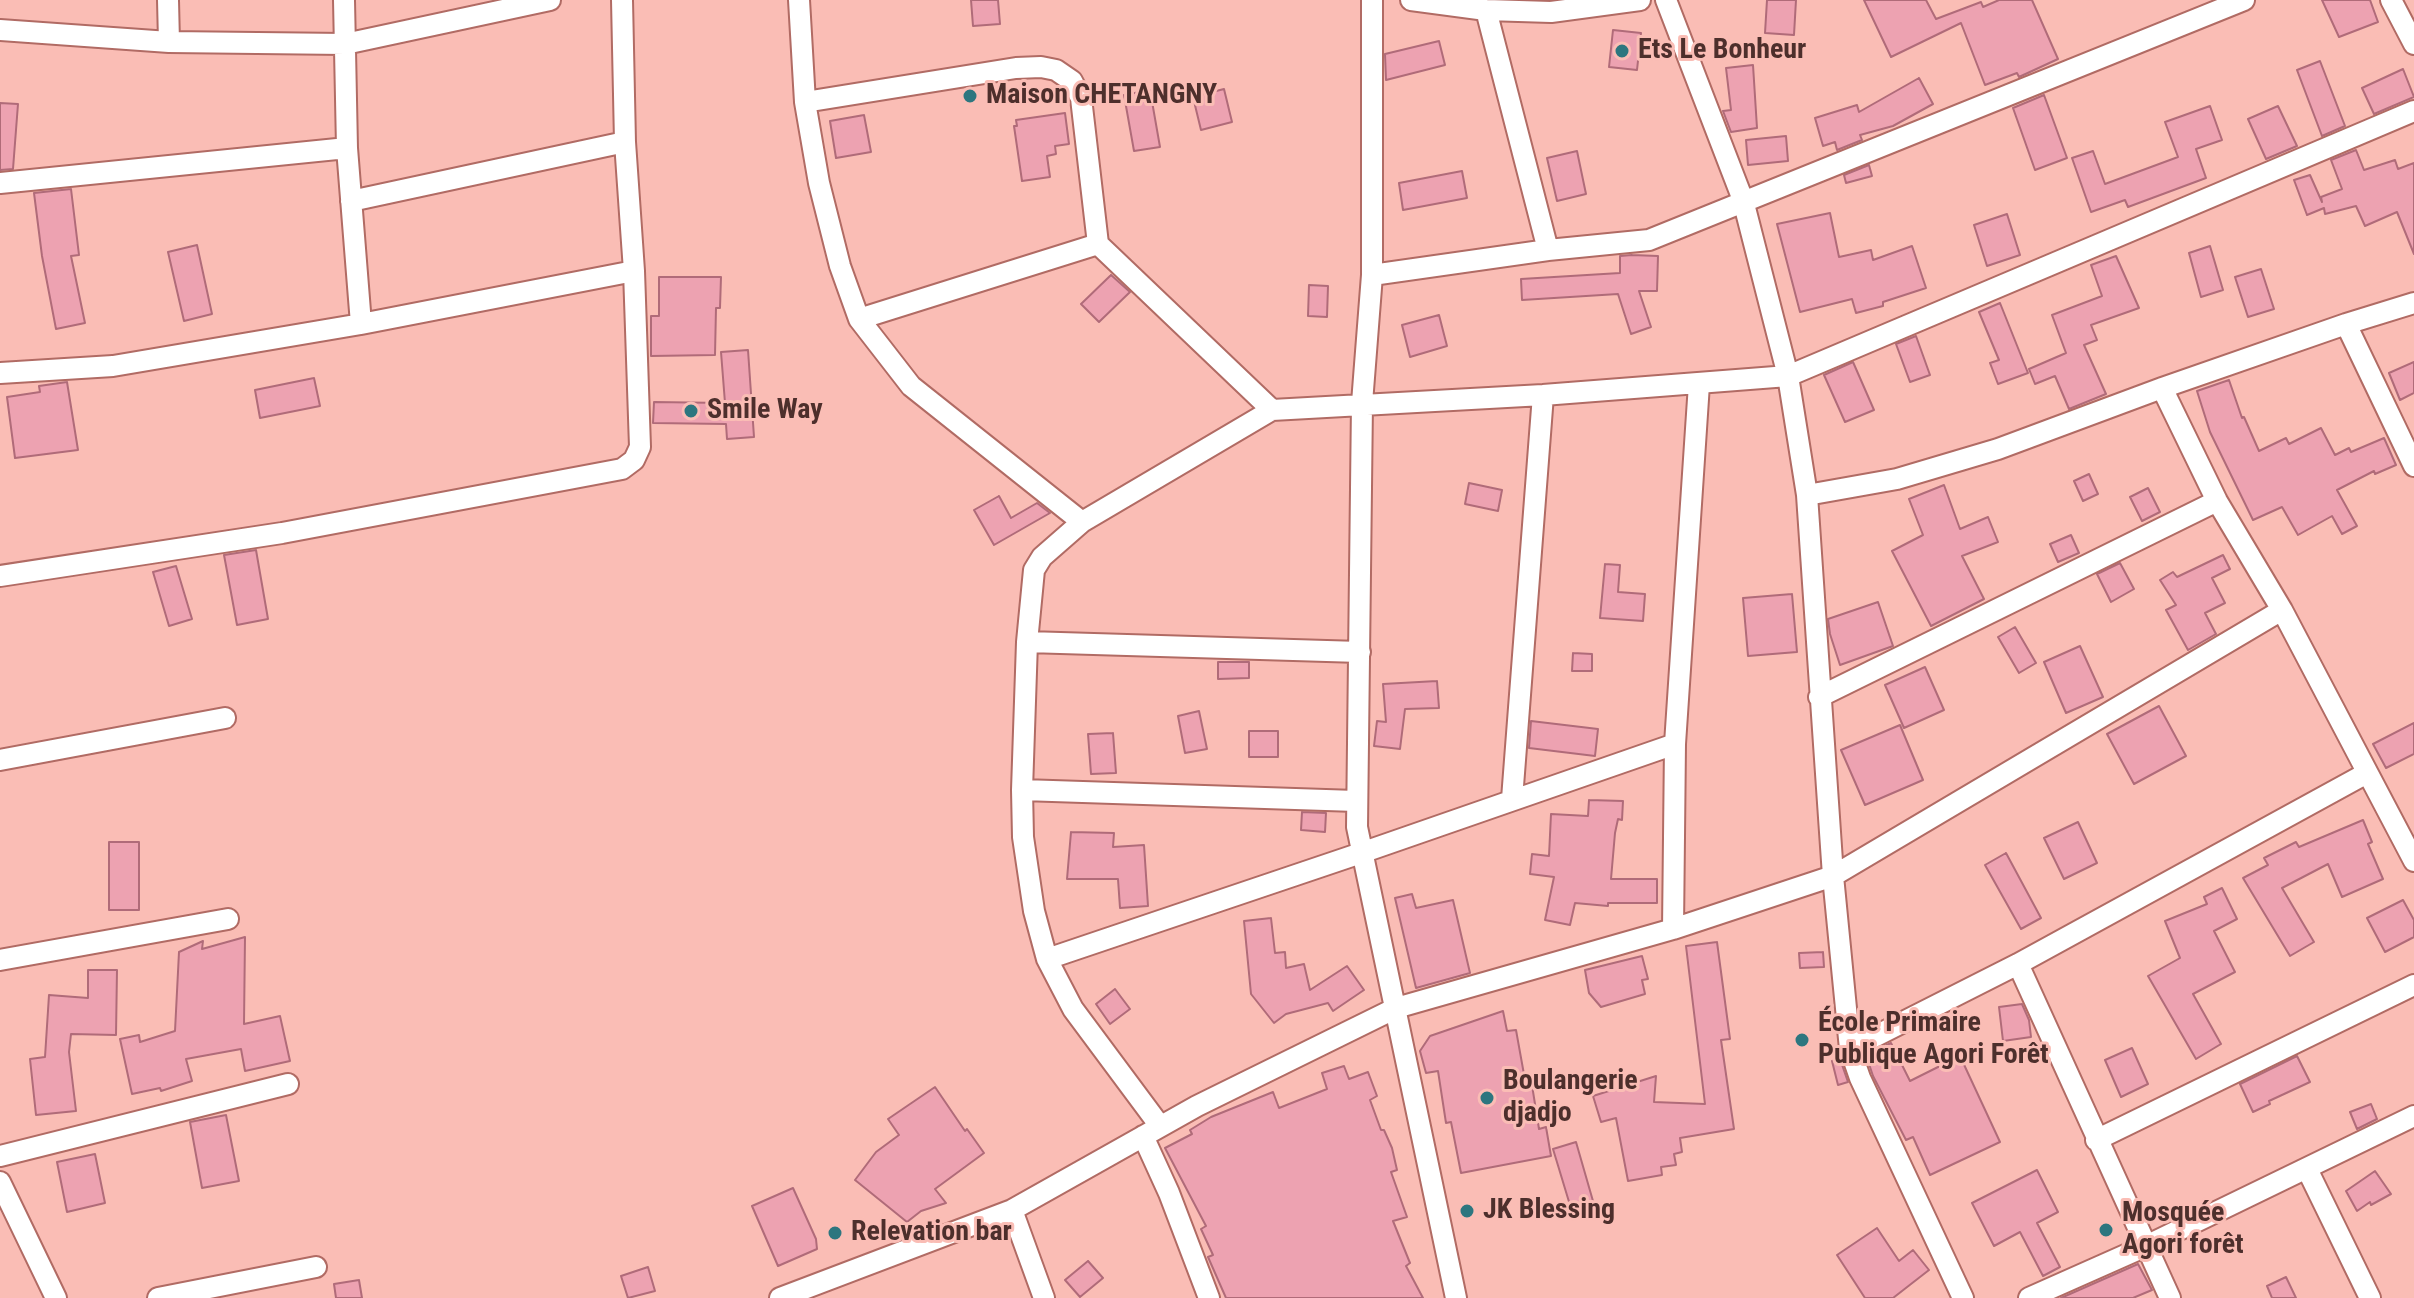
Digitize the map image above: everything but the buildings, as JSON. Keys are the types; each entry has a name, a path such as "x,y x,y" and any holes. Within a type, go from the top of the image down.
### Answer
{"street":[{"path":"168,0 169,42"},
{"path":"344,0 347,148 361,324"},
{"path":"0,576 282,533 622,469 634,460 640,447 634,271 625,142 622,0"},
{"path":"799,0 805,102 822,197 840,266 859,319 911,386 1082,522"},
{"path":"1372,0 1372,275 1362,403 1356,801 1361,853 1456,1298"},
{"path":"1411,0 1486,10 1640,0"},
{"path":"1666,0 1743,200 1788,376 1807,495 1819,697 1850,1049 1860,1078 1963,1298"},
{"path":"1372,275 1548,250 1649,240 2244,0"},
{"path":"2391,0 2414,44"},
{"path":"0,30 169,42 345,44 546,1"},
{"path":"1486,10 1548,250"},
{"path":"805,102 1016,68 1056,70 1072,81 1081,98 1098,244 1272,410"},
{"path":"1209,1298 1169,1193 1151,1131 1073,1009 1047,959 1034,911 1023,837 1022,790 1027,642 1034,570 1042,557 1082,522 1272,410 1543,395 1788,376 2414,111"},
{"path":"351,201 625,142"},
{"path":"0,183 347,148"},
{"path":"859,319 1098,244"},
{"path":"0,373 113,366 361,324 634,271"},
{"path":"1807,495 1897,479 1998,449 2162,388 2414,303"},
{"path":"2346,324 2414,466"},
{"path":"1673,929 1675,744 1699,384"},
{"path":"2162,388 2217,501 2282,610 2414,861"},
{"path":"1512,799 1543,395"},
{"path":"1819,697 2217,501"},
{"path":"780,1298 831,1289 1012,1210 1151,1131 1396,1008 1673,929 1833,876 2282,610"},
{"path":"1027,642 1360,652"},
{"path":"0,760 225,718"},
{"path":"1047,959 1675,744"},
{"path":"1850,1049 2018,964 2367,773"},
{"path":"1022,790 1356,801"},
{"path":"0,960 228,919"},
{"path":"2018,964 2170,1298"},
{"path":"2096,1140 2414,985"},
{"path":"0,1156 288,1084"},
{"path":"2029,1298 2146,1246 2414,1116"},
{"path":"2307,1169 2370,1298"},
{"path":"0,1182 56,1298"},
{"path":"1012,1210 1044,1298"},
{"path":"158,1298 316,1267"}],"place":[{"name":"Ets Le Bonheur","path":"1622,51"},
{"name":"Maison CHETANGNY","path":"970,96"},
{"name":"Smile Way","path":"691,411"},
{"name":"École Primaire Publique Agori Forêt","path":"1802,1040"},
{"name":"Boulangerie djadjo","path":"1487,1098"},
{"name":"JK Blessing","path":"1467,1211"},
{"name":"Mosquée Agori forêt","path":"2106,1230"},
{"name":"Relevation bar","path":"835,1233"}]}
